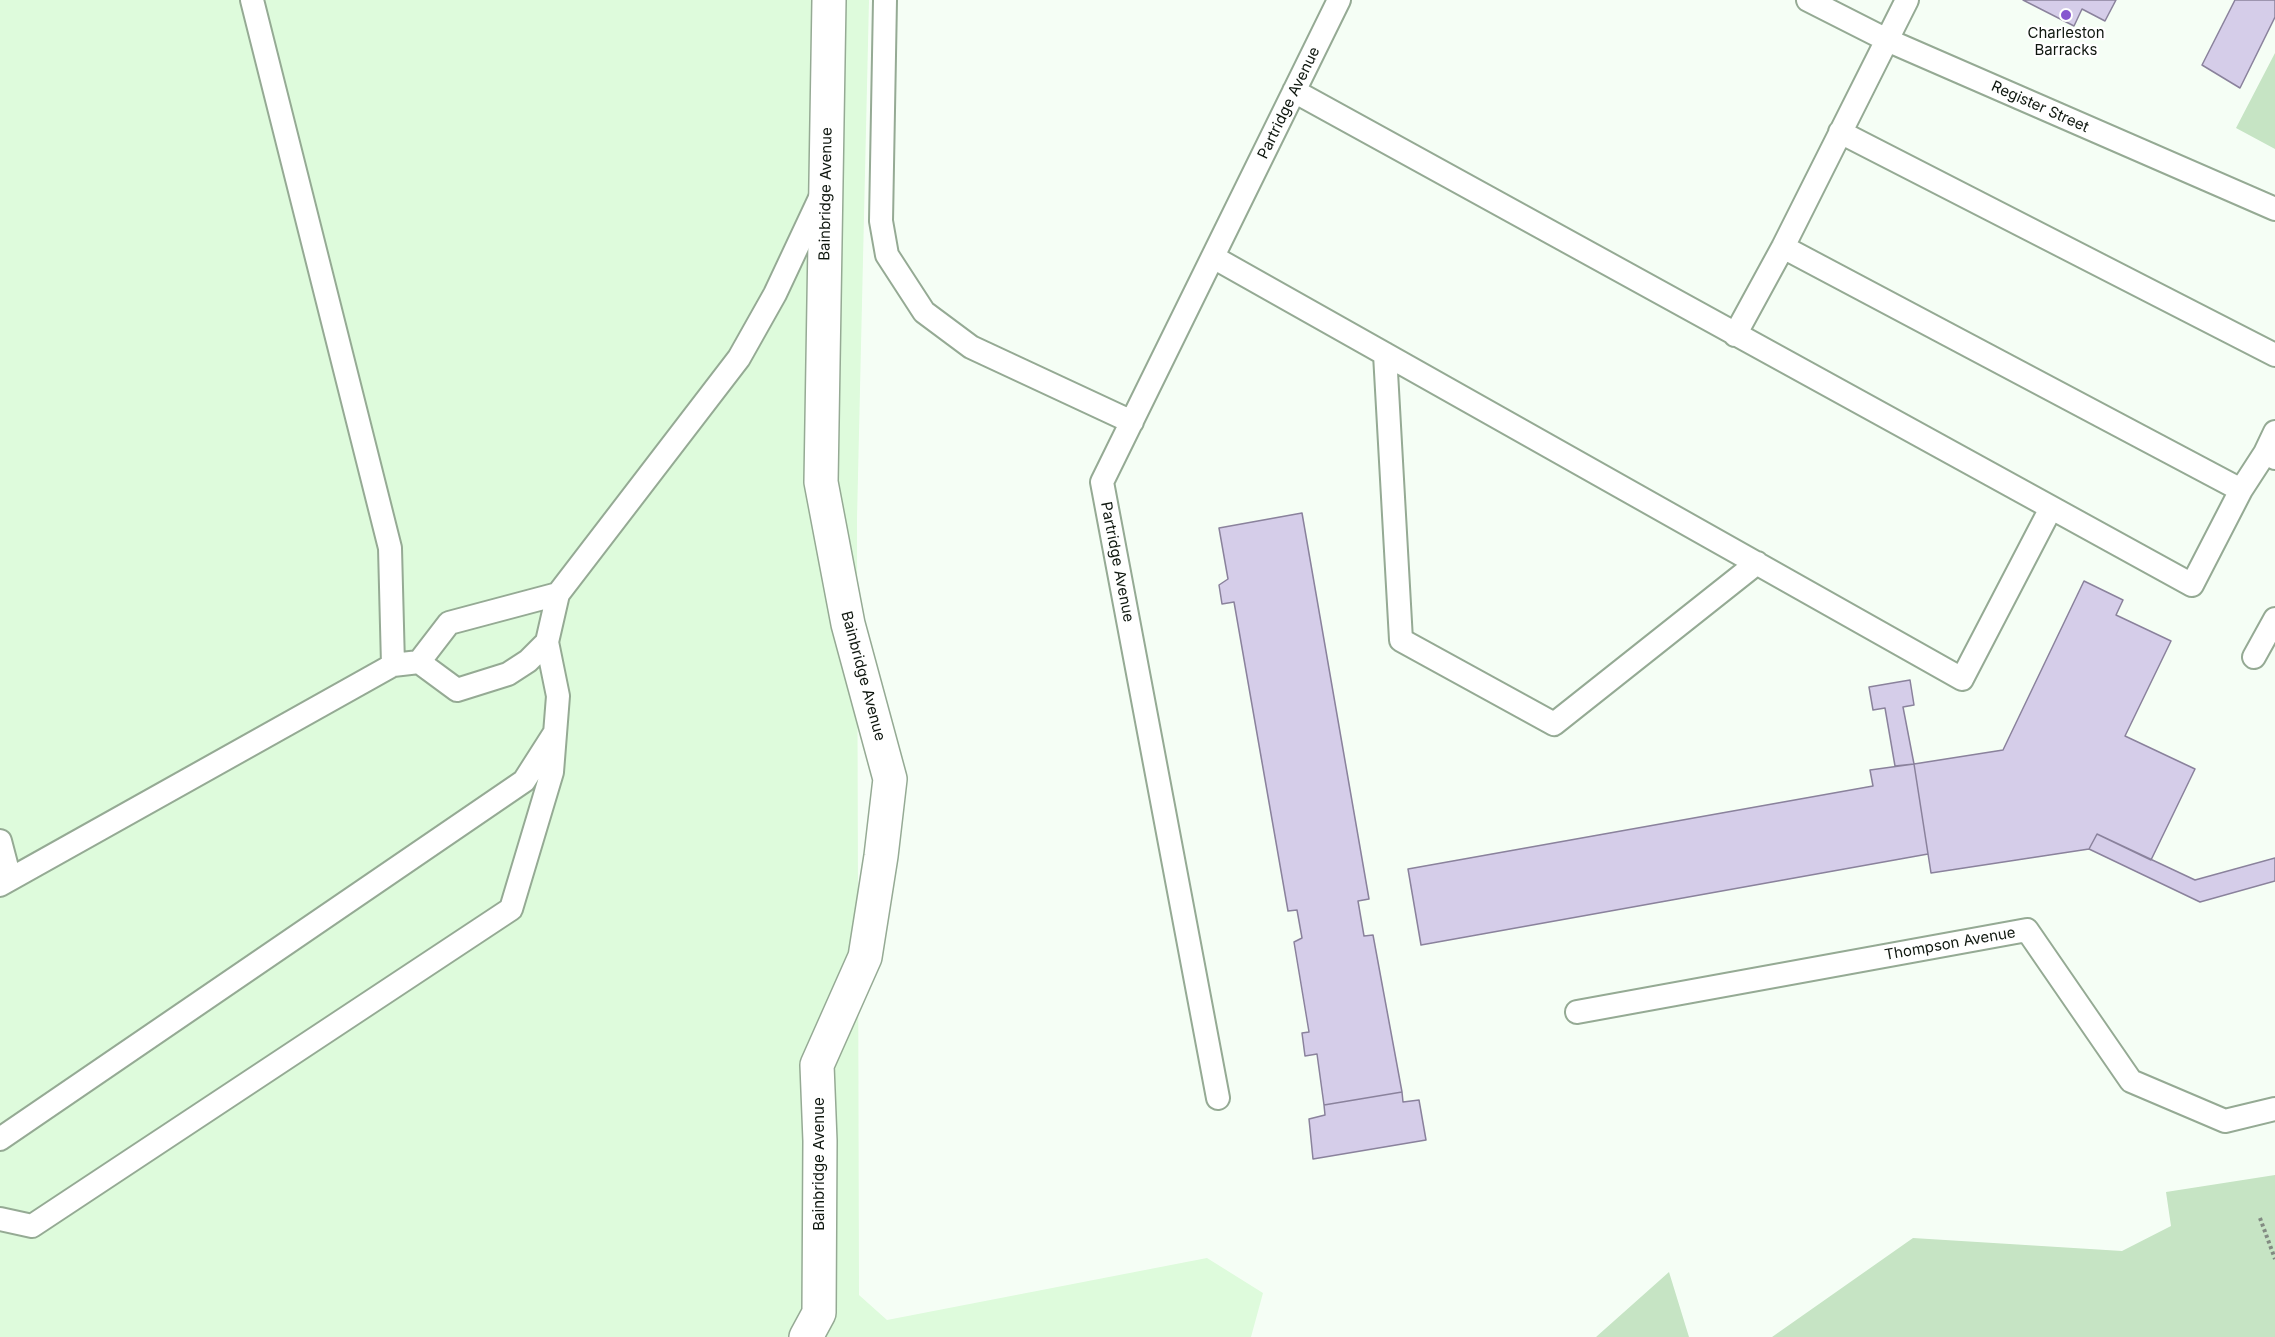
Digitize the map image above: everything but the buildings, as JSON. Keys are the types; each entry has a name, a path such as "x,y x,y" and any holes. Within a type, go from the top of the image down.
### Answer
{"street":[{"name":"Bainbridge Avenue","path":"806,1337 819,1313 818,1065 865,957 890,779 848,624 821,483 829,0"}],"lane":[{"path":"252,0 390,548 393,665"},
{"path":"885,0 881,221 887,255 924,312 971,346 1132,422"},
{"name":"Partridge Avenue","path":"1218,1098 1102,482 1339,0"},
{"name":"Register Street","path":"1808,0 1887,40 2275,209"},
{"path":"1735,335 1783,247 1907,0"},
{"path":"1294,91 2192,585 2241,490 2270,456 2275,432"},
{"path":"1840,132 2275,355"},
{"path":"0,1218 4,1221 32,1226 511,909 552,772 558,696 547,642 558,594 739,358 775,294 826,186"},
{"path":"1783,247 2241,490"},
{"path":"1213,257 1962,679 2050,508"},
{"path":"1385,354 1401,640 1554,724 1756,563"},
{"path":"418,662 449,623 558,594"},
{"path":"2254,657 2275,619"},
{"path":"0,841 5,882 393,665 418,662 457,690 508,674 528,661 547,642"},
{"path":"0,1139 524,781 557,730"},
{"name":"Thompson Avenue","path":"1577,1012 2027,930 2131,1081 2225,1121 2275,1109"}],"path":[{"path":"2260,1218 2275,1259"}],"shaded area":[{"path":"0,0 869,0 857,519 859,1295 887,1320 1207,1258 1263,1293 1251,1337 0,1337"},
{"path":"2275,53 2275,149 2236,128"},
{"path":"2275,1175 2275,1337 1772,1337 1913,1238 2122,1251 2171,1226 2166,1192"},
{"path":"1669,1272 1689,1337 1596,1337"}],"place":[{"name":"Charleston Barracks","path":"2066,15"}]}
